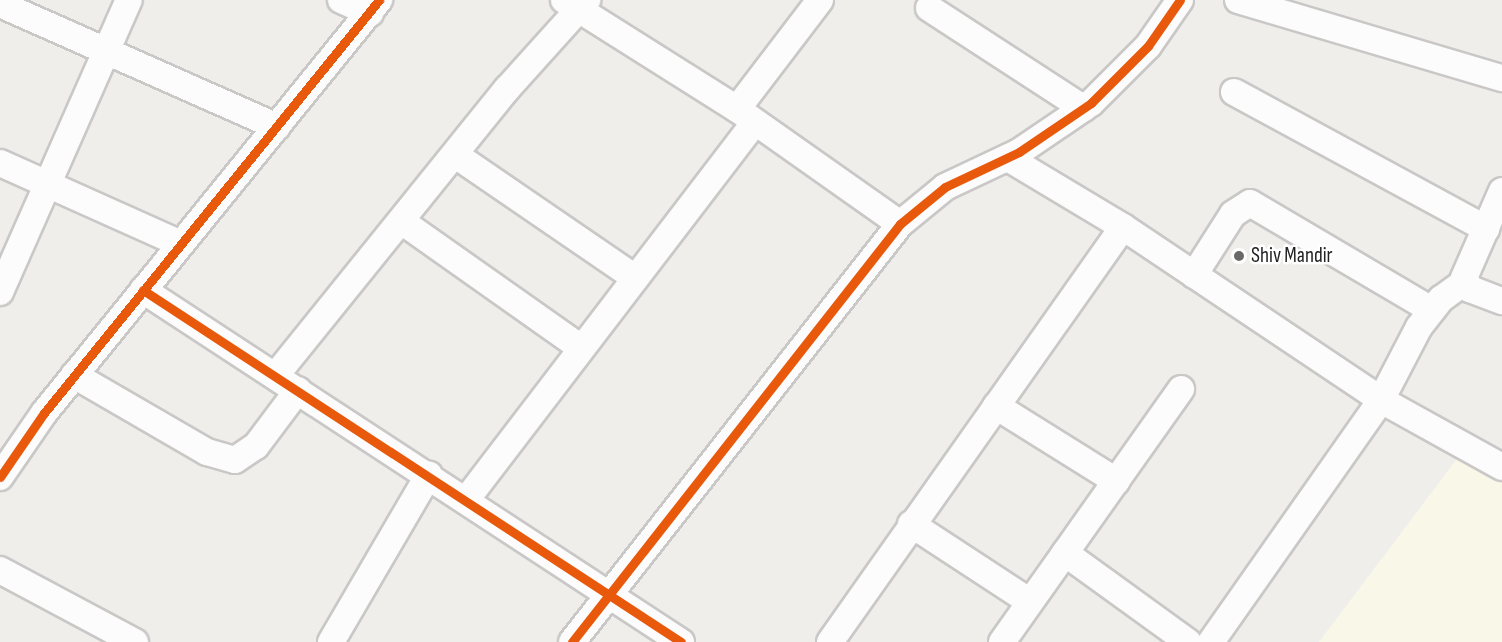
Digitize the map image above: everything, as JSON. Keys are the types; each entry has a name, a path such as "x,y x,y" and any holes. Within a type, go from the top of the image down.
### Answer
{"street":[{"path":"0,292 129,0"},
{"path":"0,477 74,375 374,6 341,0"},
{"path":"466,500 635,278 746,116 820,0"},
{"path":"572,642 900,224 945,187 1008,158 1083,108 1148,46 1180,0"},
{"path":"1238,0 1502,78"},
{"path":"276,375 404,222 577,3 746,116 900,224"},
{"path":"0,4 277,127"},
{"path":"929,8 1083,108"},
{"path":"1234,92 1486,229"},
{"path":"457,156 635,278"},
{"path":"1008,158 1123,227 1381,400 1502,467"},
{"path":"0,163 179,243"},
{"path":"1211,642 1381,400 1432,310 1464,282 1502,191"},
{"path":"1194,275 1233,214 1250,203 1432,310"},
{"path":"404,222 581,348"},
{"path":"830,642 1123,227"},
{"path":"1464,282 1502,301"},
{"path":"143,290 429,474 681,642"},
{"path":"74,375 207,452 235,460 256,446 298,390"},
{"path":"1002,642 1181,389"},
{"path":"996,406 1116,481"},
{"path":"331,642 429,474"},
{"path":"911,525 1030,602"},
{"path":"1065,553 1188,642"},
{"path":"0,570 135,642"}],"shaded area":[{"path":"1462,452 1502,470 1502,642 1319,642"}],"cycle path":[{"path":"0,477 44,413 379,0"},
{"path":"572,642 900,224 945,187 1019,152 1091,103 1148,46 1180,0"},
{"path":"143,290 681,642"}],"place":[{"name":"Shiv Mandir","path":"1239,256"}]}
